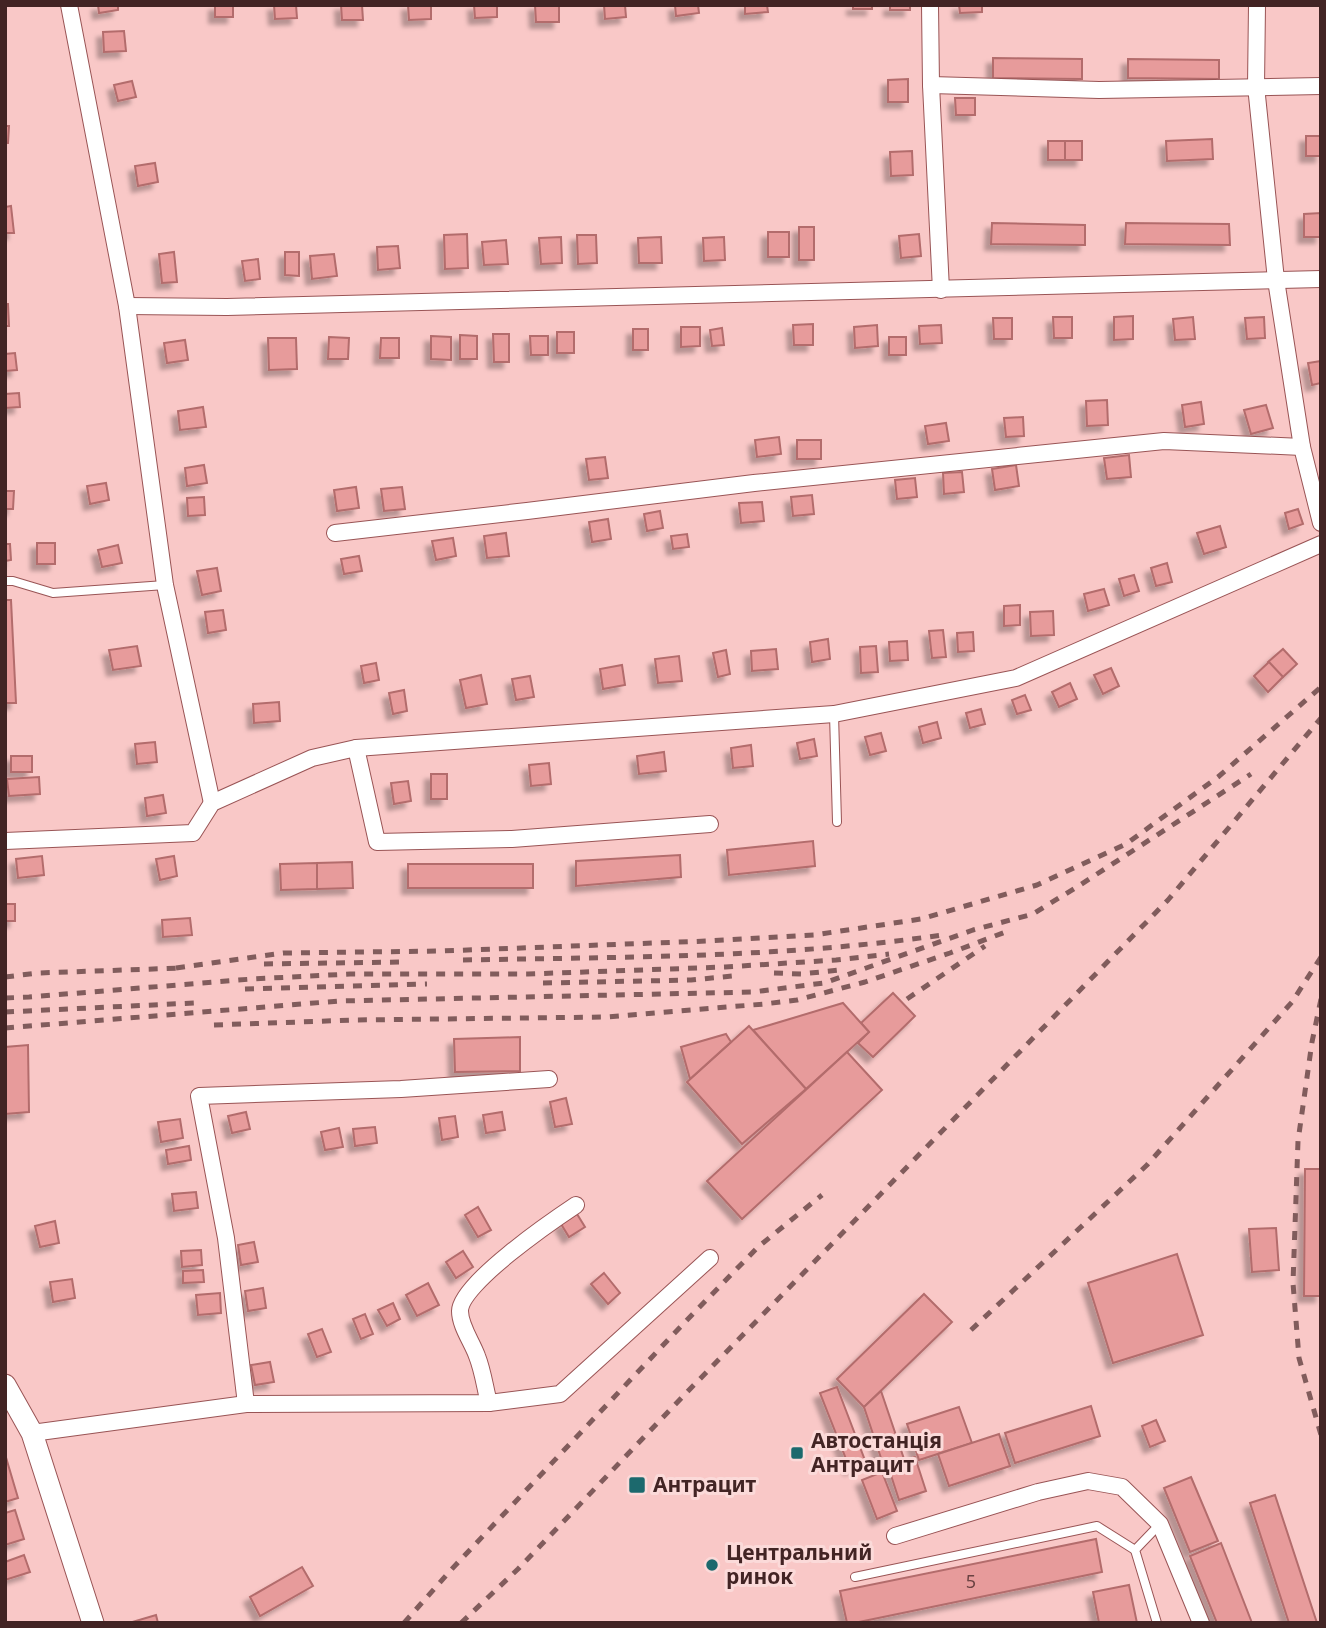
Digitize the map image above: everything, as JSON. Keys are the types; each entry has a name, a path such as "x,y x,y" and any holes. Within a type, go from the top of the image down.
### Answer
{"street":[{"path":"69,5 127,306 165,585 212,803"},
{"path":"930,5 941,290"},
{"path":"1257,5 1256,86 1276,280 1302,447 1321,523"},
{"path":"931,85 1099,90 1321,86"},
{"path":"127,306 228,307 1321,279"},
{"path":"335,533 754,483 1164,441 1302,447"},
{"path":"5,841 193,834 212,803 312,758 356,748 834,714 1016,678 1321,544"},
{"path":"356,748 377,842 512,839 710,824"},
{"path":"246,1404 226,1238 199,1096 401,1089 549,1079"},
{"path":"489,1403 478,1357 460,1313 461,1303 473,1285 576,1205"},
{"path":"32,1433 246,1404 489,1403 560,1394 710,1258"},
{"path":"5,1385 32,1433 93,1623"},
{"path":"895,1536 1038,1492 1088,1481 1122,1487 1160,1524 1201,1623"}],"lane":[{"path":"5,581 53,593 165,585"},
{"path":"834,714 837,822"},
{"path":"1135,1550 1160,1524"},
{"path":"855,1577 1097,1526 1135,1550 1157,1623"}],"building":[{"path":"98,5 118,5 118,10 99,13"},
{"path":"215,5 233,5 233,17 215,17"},
{"path":"274,5 296,5 297,18 275,19"},
{"path":"341,5 362,5 363,20 342,20"},
{"path":"408,5 431,5 431,19 409,20"},
{"path":"474,5 497,5 497,17 475,18"},
{"path":"535,5 559,5 559,22 536,22"},
{"path":"604,5 625,5 626,17 605,19"},
{"path":"675,5 698,5 699,13 676,16"},
{"path":"745,5 767,5 768,12 745,14"},
{"path":"853,5 872,5 872,9 853,9"},
{"path":"890,5 910,5 910,10 890,10"},
{"path":"959,5 982,5 982,12 960,13"},
{"path":"124,31 126,51 104,52 103,32"},
{"path":"993,58 1082,59 1082,79 993,78"},
{"path":"1128,59 1219,60 1219,79 1128,78"},
{"path":"908,79 908,102 888,102 888,80"},
{"path":"132,81 136,97 118,101 114,85"},
{"path":"955,98 975,98 975,115 956,115"},
{"path":"5,126 9,126 8,143 5,143"},
{"path":"1306,136 1321,136 1321,156 1306,156"},
{"path":"1212,139 1213,159 1167,161 1166,141"},
{"path":"1048,141 1065,141 1065,160 1048,160"},
{"path":"1065,141 1082,141 1082,160 1065,160"},
{"path":"912,151 913,175 891,176 890,152"},
{"path":"155,163 158,182 138,186 135,166"},
{"path":"11,206 14,233 5,233 5,207"},
{"path":"1321,213 1321,237 1304,237 1304,214"},
{"path":"992,223 1085,225 1085,245 991,244"},
{"path":"1126,223 1229,224 1230,245 1125,244"},
{"path":"799,227 814,227 814,260 799,260"},
{"path":"768,232 789,232 789,257 768,257"},
{"path":"467,234 468,268 445,269 444,235"},
{"path":"919,234 921,256 901,258 899,236"},
{"path":"577,235 596,235 597,263 578,264"},
{"path":"561,237 562,263 541,264 539,238"},
{"path":"661,237 662,263 639,263 638,238"},
{"path":"724,237 725,260 704,261 703,238"},
{"path":"506,240 508,264 484,265 482,242"},
{"path":"398,246 400,268 378,270 377,247"},
{"path":"174,252 177,282 162,283 159,254"},
{"path":"285,252 299,252 299,276 285,275"},
{"path":"334,254 337,276 312,279 310,256"},
{"path":"258,259 260,279 245,281 242,261"},
{"path":"5,304 8,304 9,326 5,326"},
{"path":"1133,316 1133,339 1114,340 1114,317"},
{"path":"1053,317 1072,317 1072,338 1054,338"},
{"path":"1193,317 1195,339 1175,340 1173,319"},
{"path":"1264,317 1265,338 1247,339 1245,318"},
{"path":"993,318 1012,318 1012,339 994,339"},
{"path":"813,324 813,345 794,345 793,325"},
{"path":"877,325 878,346 855,348 854,327"},
{"path":"941,325 942,343 920,344 919,326"},
{"path":"681,327 700,327 700,346 681,347"},
{"path":"722,328 724,345 712,346 710,330"},
{"path":"633,329 648,329 648,350 633,350"},
{"path":"557,332 574,332 574,353 557,353"},
{"path":"493,334 509,334 509,362 494,362"},
{"path":"460,335 477,336 477,359 460,359"},
{"path":"431,336 451,337 451,360 431,359"},
{"path":"530,336 548,336 548,355 531,355"},
{"path":"329,337 349,338 348,359 328,359"},
{"path":"889,337 906,337 906,355 889,355"},
{"path":"268,338 296,338 297,369 269,370"},
{"path":"381,338 399,338 399,358 380,358"},
{"path":"185,340 188,360 167,363 164,343"},
{"path":"15,353 17,370 5,371 5,354"},
{"path":"1321,361 1321,383 1312,385 1308,363"},
{"path":"19,393 20,407 5,408 5,394"},
{"path":"1107,400 1108,425 1087,426 1086,401"},
{"path":"1201,402 1204,424 1185,427 1182,405"},
{"path":"1266,405 1273,428 1251,434 1244,410"},
{"path":"203,407 206,427 180,430 178,411"},
{"path":"1023,417 1024,436 1006,437 1004,418"},
{"path":"946,423 949,441 928,444 925,426"},
{"path":"779,437 781,454 757,457 755,440"},
{"path":"797,440 821,440 821,459 797,459"},
{"path":"1129,455 1131,477 1107,479 1104,458"},
{"path":"605,457 608,478 589,480 586,459"},
{"path":"204,465 207,483 187,486 185,468"},
{"path":"1016,465 1019,486 995,490 992,469"},
{"path":"962,472 964,492 944,494 943,473"},
{"path":"915,478 917,497 897,499 895,480"},
{"path":"106,483 109,500 90,504 87,486"},
{"path":"356,487 359,508 337,511 334,490"},
{"path":"402,487 405,509 384,511 381,489"},
{"path":"5,491 14,491 13,509 5,509"},
{"path":"812,495 814,514 793,516 791,497"},
{"path":"204,497 205,515 188,516 187,498"},
{"path":"762,502 764,521 741,523 739,503"},
{"path":"1298,509 1303,524 1289,529 1285,513"},
{"path":"660,511 663,528 647,531 644,514"},
{"path":"608,519 611,539 592,542 589,522"},
{"path":"1220,526 1226,547 1204,554 1197,533"},
{"path":"506,533 509,556 487,558 484,536"},
{"path":"687,534 689,547 673,549 671,536"},
{"path":"453,538 456,556 436,560 432,541"},
{"path":"37,543 55,543 55,564 37,564"},
{"path":"5,544 10,544 11,560 5,561"},
{"path":"118,545 122,563 102,567 98,550"},
{"path":"359,556 362,571 344,574 341,559"},
{"path":"1167,563 1172,582 1156,586 1151,568"},
{"path":"217,568 221,591 202,595 197,571"},
{"path":"1134,575 1139,591 1124,596 1119,579"},
{"path":"1104,589 1109,605 1088,611 1084,594"},
{"path":"5,600 11,600 16,703 5,703"},
{"path":"1020,605 1020,625 1004,626 1004,606"},
{"path":"223,610 226,630 208,633 205,612"},
{"path":"1053,611 1054,635 1031,636 1030,612"},
{"path":"943,630 946,657 932,658 929,631"},
{"path":"973,632 974,651 958,652 957,633"},
{"path":"828,639 830,659 812,662 810,642"},
{"path":"907,641 908,660 890,661 889,642"},
{"path":"137,646 141,666 113,670 109,650"},
{"path":"876,646 878,672 861,673 860,647"},
{"path":"776,649 778,669 752,671 751,651"},
{"path":"1283,649 1297,664 1283,677 1268,662"},
{"path":"726,650 730,674 718,677 713,653"},
{"path":"679,656 682,681 658,683 655,659"},
{"path":"1269,662 1283,677 1268,692 1254,676"},
{"path":"376,663 379,680 364,683 361,666"},
{"path":"622,665 625,685 603,689 600,669"},
{"path":"1111,668 1119,686 1103,694 1094,675"},
{"path":"481,675 487,704 466,708 460,680"},
{"path":"530,676 534,697 516,700 512,679"},
{"path":"1070,683 1077,699 1059,707 1052,692"},
{"path":"404,690 407,711 393,714 389,693"},
{"path":"1025,695 1031,710 1017,714 1012,700"},
{"path":"279,702 280,721 254,723 253,704"},
{"path":"981,709 985,724 970,728 966,713"},
{"path":"937,722 941,738 923,743 919,727"},
{"path":"881,733 886,751 870,755 865,737"},
{"path":"814,739 817,756 800,759 797,743"},
{"path":"155,742 157,762 137,764 135,744"},
{"path":"751,745 753,766 733,768 731,748"},
{"path":"664,752 666,771 639,774 637,756"},
{"path":"11,756 32,756 32,772 11,772"},
{"path":"549,763 551,784 531,786 529,765"},
{"path":"431,774 447,774 447,799 431,799"},
{"path":"39,777 40,794 9,796 7,779"},
{"path":"408,781 411,801 394,804 391,783"},
{"path":"163,795 166,813 147,816 145,798"},
{"path":"813,841 815,866 729,875 727,850"},
{"path":"680,855 681,877 576,886 576,861"},
{"path":"42,856 44,875 18,878 16,859"},
{"path":"174,856 177,876 160,880 156,859"},
{"path":"352,862 353,888 317,889 317,863"},
{"path":"317,863 317,889 281,890 280,864"},
{"path":"408,864 533,864 533,888 408,888"},
{"path":"5,904 15,904 15,921 5,921"},
{"path":"190,918 192,935 163,937 162,920"},
{"path":"893,993 915,1016 873,1057 858,1043 869,1032 861,1023"},
{"path":"843,1003 869,1032 806,1089 753,1030"},
{"path":"749,1026 806,1089 742,1144 687,1082"},
{"path":"726,1034 731,1042 690,1079 681,1047"},
{"path":"520,1037 520,1071 455,1072 454,1039"},
{"path":"28,1045 29,1112 5,1114 5,1047"},
{"path":"847,1052 882,1090 742,1219 707,1181"},
{"path":"566,1098 572,1124 555,1127 550,1102"},
{"path":"246,1112 250,1129 232,1133 228,1116"},
{"path":"502,1112 505,1130 486,1133 483,1115"},
{"path":"455,1116 458,1137 442,1140 439,1118"},
{"path":"180,1119 183,1138 161,1142 158,1122"},
{"path":"375,1127 377,1143 355,1146 353,1129"},
{"path":"339,1128 343,1147 325,1150 321,1132"},
{"path":"189,1146 191,1160 168,1164 166,1150"},
{"path":"1305,1169 1321,1169 1321,1296 1304,1296"},
{"path":"196,1192 198,1208 174,1211 172,1194"},
{"path":"478,1207 491,1230 478,1237 465,1215"},
{"path":"577,1214 585,1227 569,1237 561,1224"},
{"path":"55,1221 59,1243 40,1247 35,1226"},
{"path":"1276,1228 1279,1270 1252,1272 1249,1229"},
{"path":"254,1242 258,1262 241,1265 238,1245"},
{"path":"201,1250 202,1265 182,1267 181,1251"},
{"path":"463,1251 473,1267 456,1278 446,1262"},
{"path":"1177,1254 1203,1335 1113,1363 1088,1283"},
{"path":"203,1270 204,1282 183,1283 183,1271"},
{"path":"604,1273 620,1293 608,1304 591,1284"},
{"path":"72,1279 75,1298 53,1302 50,1282"},
{"path":"428,1283 439,1305 417,1316 406,1295"},
{"path":"263,1288 266,1308 248,1311 245,1291"},
{"path":"220,1293 221,1313 198,1315 196,1295"},
{"path":"924,1294 952,1322 864,1407 837,1379"},
{"path":"393,1303 400,1319 387,1326 378,1310"},
{"path":"365,1314 373,1334 361,1339 353,1319"},
{"path":"322,1329 331,1352 317,1357 308,1334"},
{"path":"270,1362 274,1382 255,1385 251,1365"},
{"path":"837,1387 866,1463 850,1469 820,1393"},
{"path":"881,1391 904,1459 884,1467 864,1407"},
{"path":"1091,1406 1100,1436 1015,1463 1005,1433"},
{"path":"959,1407 972,1443 919,1460 907,1424"},
{"path":"1156,1420 1165,1441 1150,1447 1142,1426"},
{"path":"999,1434 1010,1466 949,1486 938,1454"},
{"path":"5,1454 18,1498 5,1502"},
{"path":"915,1457 926,1491 899,1500 888,1466"},
{"path":"882,1472 897,1511 877,1519 862,1480"},
{"path":"1191,1477 1218,1541 1190,1552 1164,1488"},
{"path":"1275,1495 1317,1623 1289,1623 1250,1503"},
{"path":"15,1510 24,1539 5,1545 5,1513"},
{"path":"1096,1539 1102,1572 847,1623 840,1591"},
{"path":"1221,1543 1252,1623 1217,1623 1190,1556"},
{"path":"24,1555 30,1572 5,1580 5,1562"},
{"path":"302,1567 313,1586 260,1616 250,1597"},
{"path":"1129,1585 1137,1623 1099,1623 1093,1592"},
{"path":"156,1615 158,1623 129,1623"}],"railway":[{"path":"176,968 283,953 441,951 814,935 921,919 1037,885 1126,844 1218,777 1321,687"},
{"path":"461,1623 518,1569 1168,900 1321,718"},
{"path":"5,1028 339,1001 753,992 824,983 973,930 1033,914 1251,774"},
{"path":"214,1025 355,1020 607,1017 764,1004 797,1000 865,982 1008,931"},
{"path":"463,960 763,952 882,943 942,935"},
{"path":"907,999 985,946"},
{"path":"5,998 350,974 528,974 725,967 889,954"},
{"path":"971,1330 1147,1165 1292,1002 1321,957"},
{"path":"264,964 407,962"},
{"path":"5,977 38,973 183,968"},
{"path":"774,973 801,974 840,970"},
{"path":"543,983 691,980 732,976"},
{"path":"245,989 427,984"},
{"path":"1321,999 1298,1141 1293,1283 1299,1358 1321,1435"},
{"path":"5,1012 194,1003"},
{"path":"404,1623 450,1571 758,1247 822,1195"}],"place":[{"name":"Автостанція Антрацит","path":"797,1453"},
{"name":"Антрацит","path":"637,1485"},
{"name":"Центральний ринок","path":"712,1565"}]}
